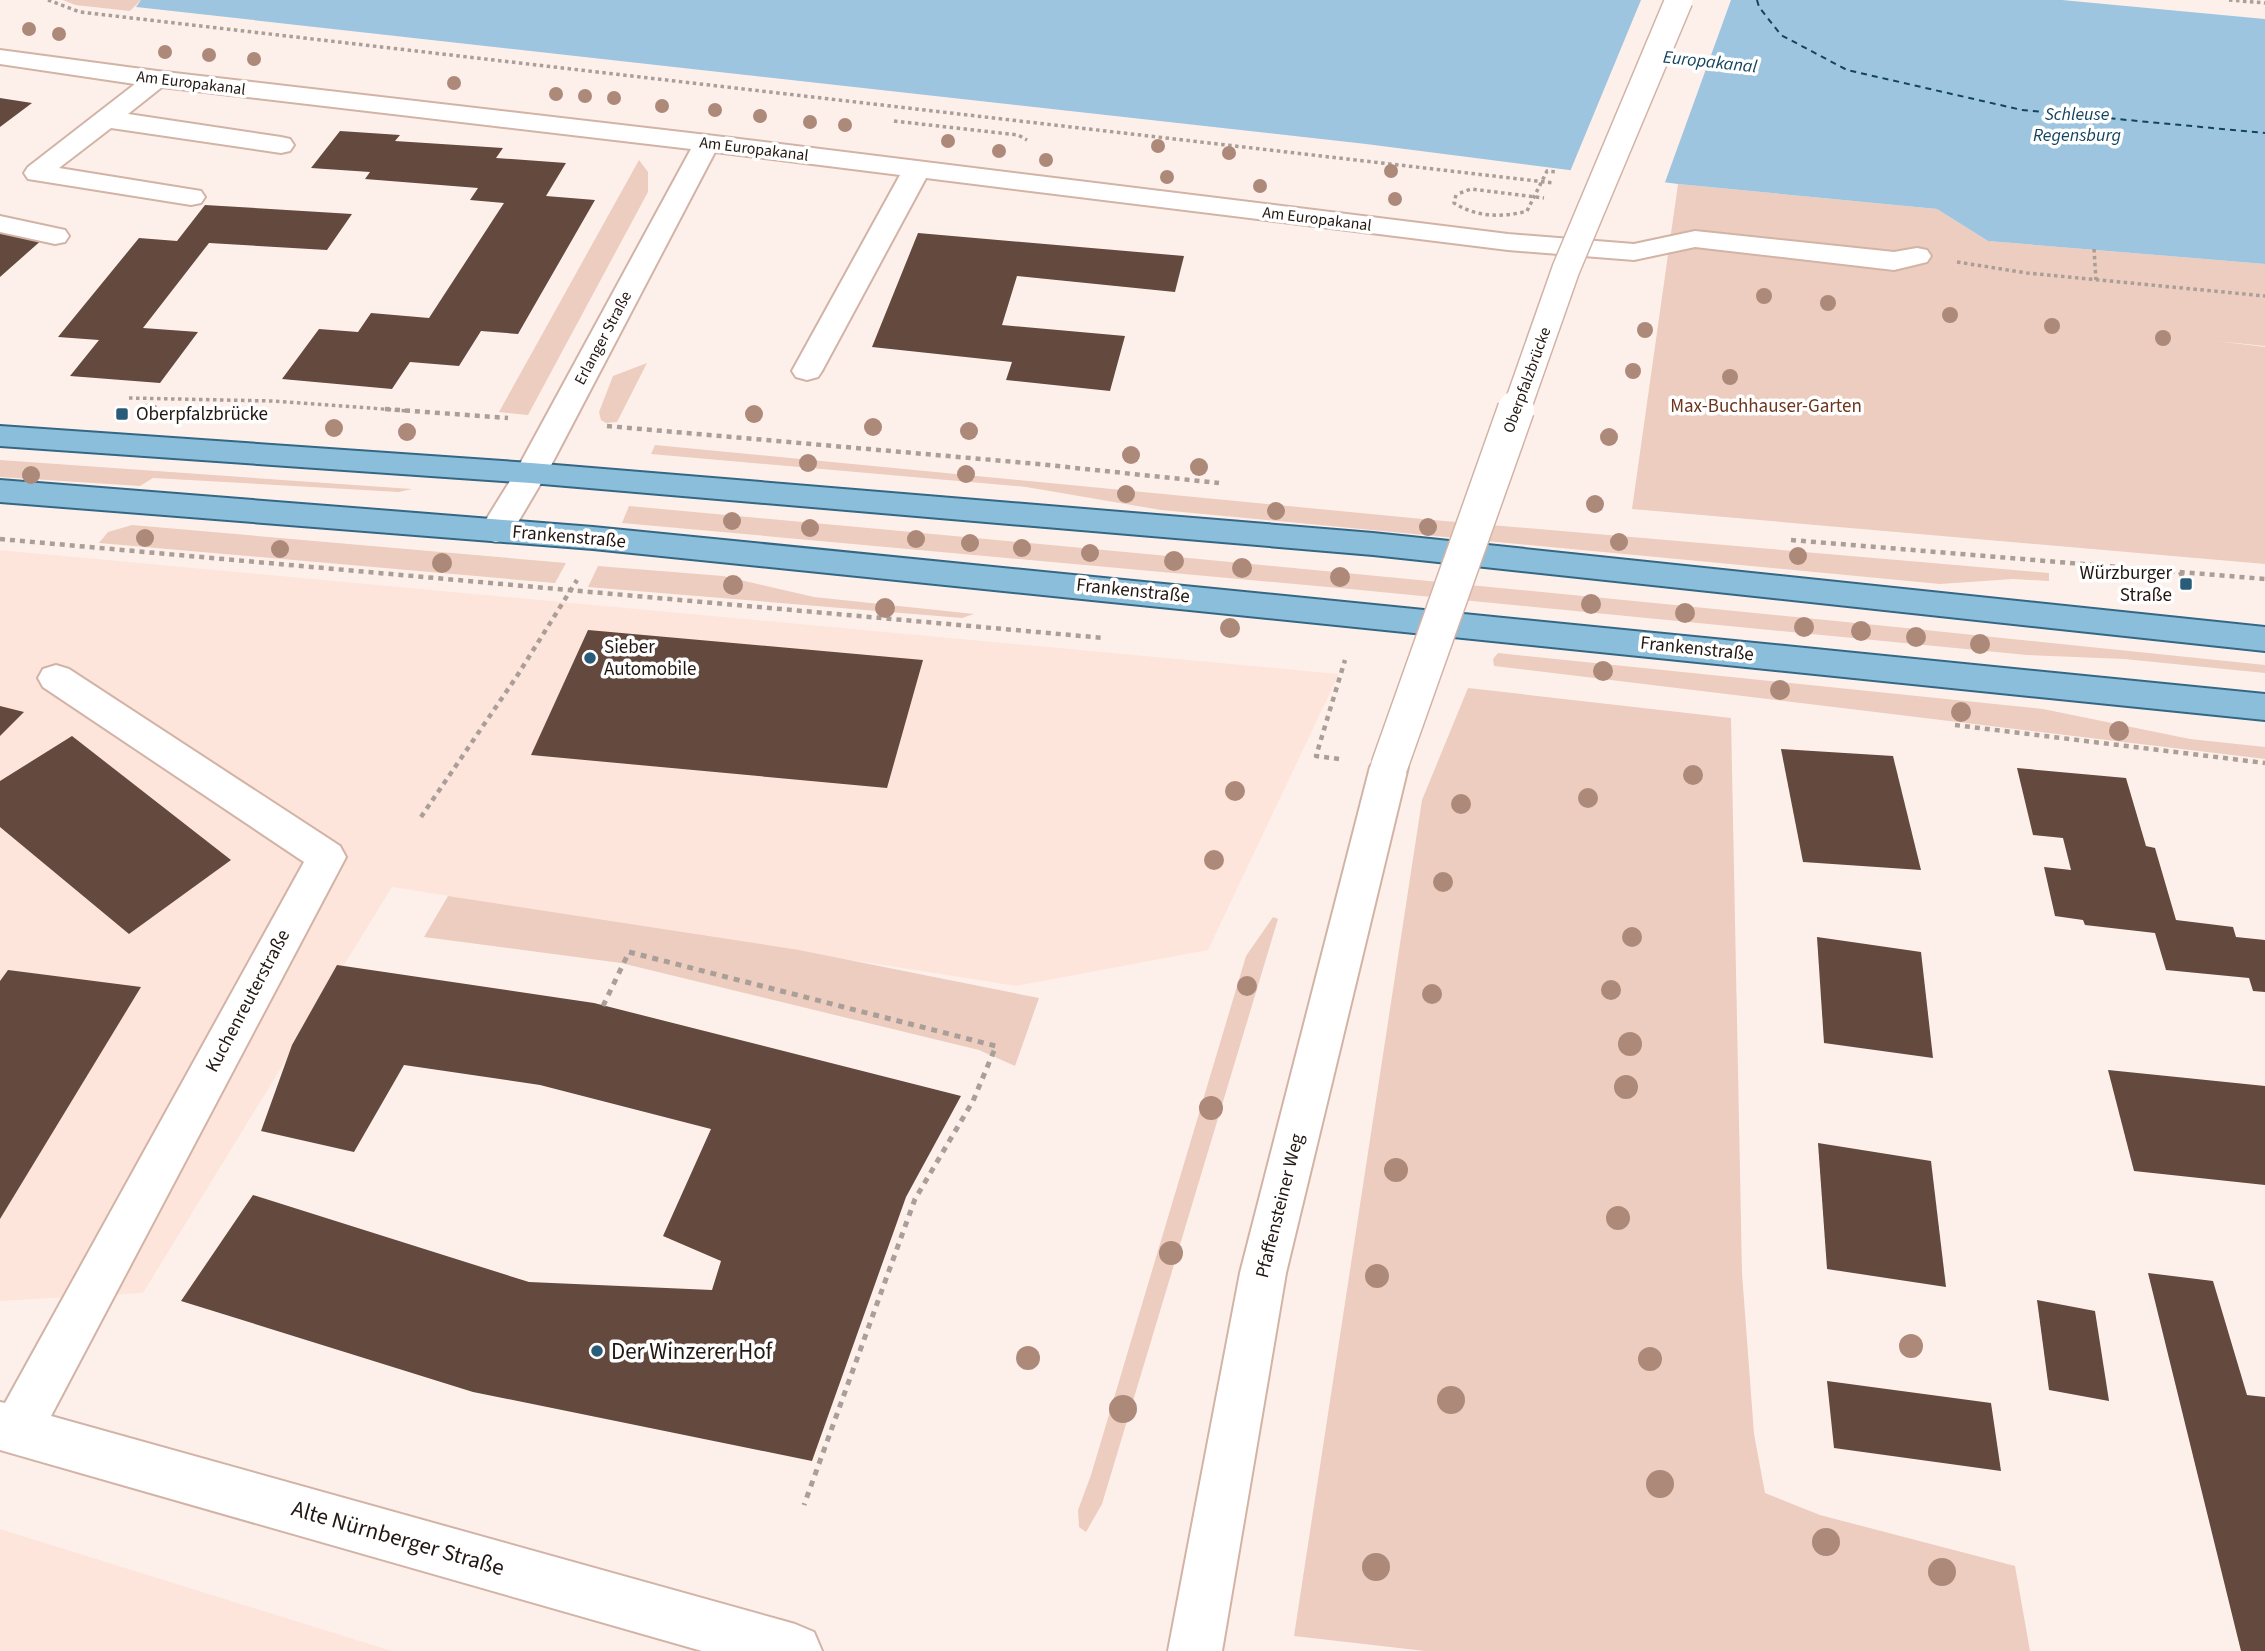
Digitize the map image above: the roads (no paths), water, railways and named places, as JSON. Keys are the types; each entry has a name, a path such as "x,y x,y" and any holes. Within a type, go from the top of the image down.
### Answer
{"main road":[{"path":"0,436 531,473 1373,544 2265,639"},
{"name":"Frankenstraße","path":"0,491 496,531 992,576 2265,707"}],"street":[{"name":"Oberpfalzbrücke","path":"1389,767 1566,269 1679,0"},
{"name":"Am Europakanal","path":"0,57 13,61 158,79 707,143 1508,242 1634,252 1695,239 1894,261 1917,256"},
{"path":"158,79 37,173 191,197"},
{"path":"106,119 281,145"},
{"name":"Erlanger Straße","path":"496,531 531,473 707,143"},
{"path":"807,371 917,169"},
{"path":"0,225 55,236"},
{"name":"Kuchenreuterstraße","path":"9,1428 326,857 56,678"},
{"name":"Pfaffensteiner Weg","path":"1195,1651 1264,1273 1389,767"},
{"name":"Alte Nürnberger Straße","path":"9,1428 795,1651"}],"water":[{"name":"Schleuse Regensburg","path":"141,0 2062,0 2265,19 2265,264 1988,241 1937,209 1678,184 1366,144 136,7"}],"place":[{"name":"Oberpfalzbrücke","path":"122,414"},
{"name":"Würzburger Straße","path":"2186,584"},
{"name":"Sieber Automobile","path":"590,658"},
{"name":"Der Winzerer Hof","path":"597,1351"}],"water label":[{"name":"Europakanal","path":"1710,62"}],"park label":[{"name":"Max-Buchhauser-Garten","path":"1766,406"}]}
